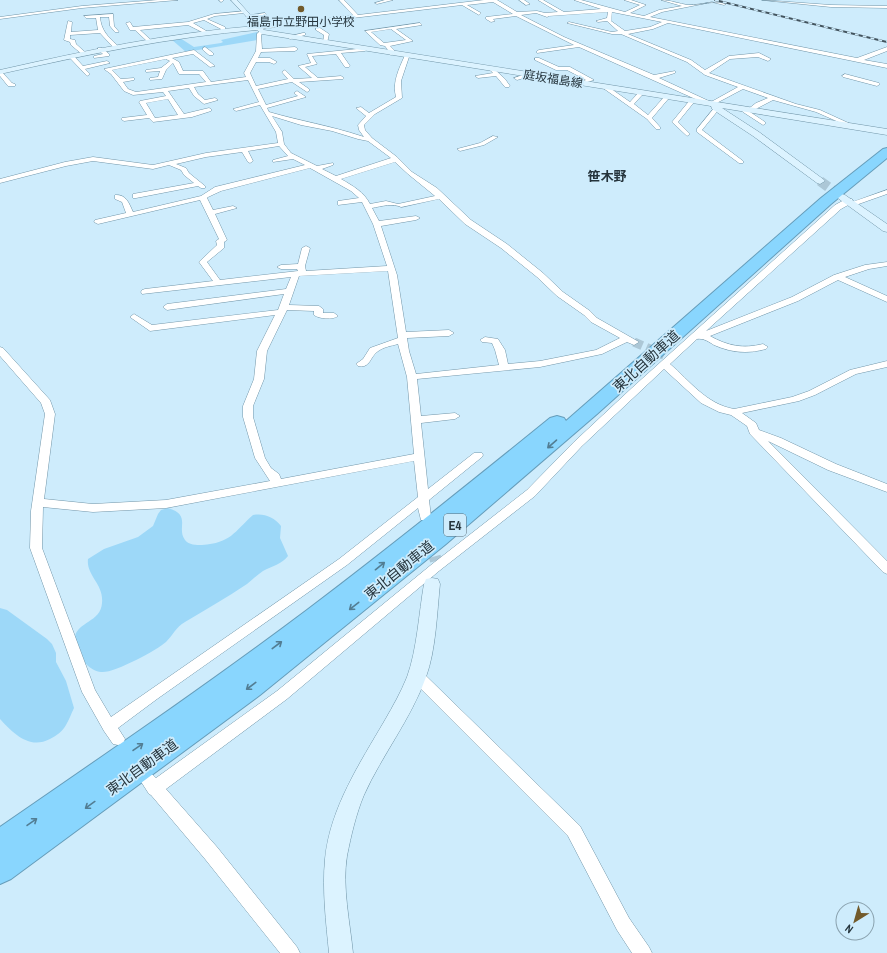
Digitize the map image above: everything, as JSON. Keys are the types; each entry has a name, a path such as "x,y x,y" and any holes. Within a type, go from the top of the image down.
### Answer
{"highway":[{"name":"東北自動車道","path":"0,844 236,675 358,584 479,487 579,404 786,223 846,173 887,142"},
{"name":"東北自動車道","path":"0,869 251,687 438,539 586,415 826,201 887,152"}],"main road":[{"path":"234,0 261,30"},
{"name":"庭坂福島線","path":"0,72 100,50 108,41 149,41 223,31 261,30 494,71 582,83 714,106 747,109 887,132"},
{"path":"714,106 756,134 820,181"},
{"path":"848,201 887,228"},
{"path":"341,953 335,892 336,858 343,827 355,792 404,704 417,676 424,644 434,571"}],"street":[{"path":"96,0 97,6"},
{"path":"0,18 97,6 176,0"},
{"path":"341,0 361,22"},
{"path":"377,3 391,0"},
{"path":"425,517 422,499 420,456 412,377 404,351 391,268 377,224 367,204 354,189 292,157 281,144 279,132 264,108 249,78 248,71 256,56 259,34 261,30 336,19 494,0 515,14 541,28 655,77 714,106"},
{"path":"521,0 528,4"},
{"path":"540,0 562,13"},
{"path":"576,0 609,10 792,47 859,63 865,62 887,66"},
{"path":"626,0 644,5 626,13"},
{"path":"663,0 675,5 683,11"},
{"path":"633,22 675,5 683,0"},
{"path":"675,5 688,6 709,0 722,3 705,8"},
{"path":"764,0 831,6 886,8"},
{"path":"866,0 886,8"},
{"path":"424,2 442,10"},
{"path":"480,2 486,5"},
{"path":"606,3 621,7"},
{"path":"463,4 479,14"},
{"path":"472,16 487,20 488,18 537,12 545,15 609,10 609,8 616,6"},
{"path":"878,13 886,8"},
{"path":"609,10 610,22 622,32 689,61 706,72 742,87 818,111 852,126"},
{"path":"497,13 502,16"},
{"path":"128,23 132,29 137,29 156,24 186,24 214,15 265,14"},
{"path":"383,14 389,18"},
{"path":"83,32 85,18 111,15 112,26 117,31"},
{"path":"98,16 100,29 108,41"},
{"path":"178,17 186,24 206,33"},
{"path":"336,19 341,23"},
{"path":"598,21 609,19"},
{"path":"206,20 223,28 223,31"},
{"path":"395,22 417,20 420,24 365,30 382,44 387,45 409,42 417,43"},
{"path":"569,23 612,33 651,28 668,21"},
{"path":"70,22 67,40 73,41 73,44 83,53"},
{"path":"411,25 420,31"},
{"path":"68,34 112,26"},
{"path":"392,28 410,41 409,42"},
{"path":"137,29 149,41"},
{"path":"318,29 327,35 327,42"},
{"path":"376,30 385,34"},
{"path":"739,36 752,32"},
{"path":"290,34 303,34"},
{"path":"391,39 397,44"},
{"path":"746,44 757,40"},
{"path":"770,47 777,44"},
{"path":"387,45 392,50 391,53"},
{"path":"539,52 580,45"},
{"path":"783,52 792,47"},
{"path":"248,57 283,48 295,49"},
{"path":"205,49 211,54"},
{"path":"315,78 302,66 314,64 309,56 365,49"},
{"path":"859,63 887,49"},
{"path":"96,57 107,55 100,50"},
{"path":"173,61 135,94 131,90 126,90 107,69 194,52 211,63"},
{"path":"336,52 346,66"},
{"path":"706,72 725,60 732,58 759,55 768,59"},
{"path":"71,56 87,74"},
{"path":"256,56 274,62"},
{"path":"408,56 398,78 397,87 399,98 383,106 361,124 361,127 370,139 396,159 410,173 434,190 468,222 504,246 540,275 560,294 587,313 594,320 630,340 591,354 540,364 412,377"},
{"path":"167,57 177,63 181,73 201,72 210,84"},
{"path":"537,59 558,70 568,68 591,80 582,83"},
{"path":"82,68 107,63"},
{"path":"875,69 880,64"},
{"path":"113,74 127,71"},
{"path":"309,72 319,71"},
{"path":"478,76 494,71 507,86"},
{"path":"0,72 10,85 12,85"},
{"path":"284,72 292,80 307,90"},
{"path":"655,77 672,72"},
{"path":"839,79 848,74 877,84"},
{"path":"517,78 529,75"},
{"path":"860,79 868,75"},
{"path":"165,90 186,85 210,84 249,78"},
{"path":"254,88 292,80 341,78"},
{"path":"488,80 501,78"},
{"path":"119,81 132,79"},
{"path":"151,81 165,90 182,116"},
{"path":"273,84 278,88"},
{"path":"186,85 204,102 215,100"},
{"path":"605,87 648,118 658,128"},
{"path":"741,162 699,130 714,106 742,87"},
{"path":"236,108 264,108 303,97 297,93"},
{"path":"630,106 641,93"},
{"path":"170,97 142,102 153,120 209,110"},
{"path":"648,118 667,97"},
{"path":"762,123 747,109 774,97"},
{"path":"687,134 675,122 692,101"},
{"path":"264,108 301,123 333,129 360,138 370,139"},
{"path":"359,108 370,116"},
{"path":"124,119 150,116"},
{"path":"460,149 482,144 494,137"},
{"path":"0,181 65,164 93,159 149,167 171,164 206,155 281,144"},
{"path":"244,149 250,161"},
{"path":"275,161 292,157"},
{"path":"335,179 396,159"},
{"path":"171,164 184,169 186,174 200,184 207,194 211,213 223,240 220,241 221,246 214,250 210,257 203,262 218,283"},
{"path":"98,222 331,164"},
{"path":"136,196 200,184"},
{"path":"291,953 211,853 151,785 282,696 434,571 531,494 593,430 666,359 699,335 838,208 848,201 887,192"},
{"path":"118,197 125,201 130,214"},
{"path":"342,207 367,204 398,204 440,197"},
{"path":"211,213 233,208"},
{"path":"377,224 416,218"},
{"path":"276,484 275,477 267,470 260,458 248,417 248,406 259,379 262,351 283,310 300,271 306,248"},
{"path":"699,335 795,299 838,277 868,267 887,264"},
{"path":"281,267 300,271"},
{"path":"145,292 300,271 391,268"},
{"path":"838,277 887,299"},
{"path":"134,317 150,328 290,291"},
{"path":"167,307 283,310 320,309 318,315 334,316"},
{"path":"361,364 366,361 371,352 402,338 449,333"},
{"path":"699,335 727,348 748,350 763,346"},
{"path":"485,340 494,341 500,350 504,368"},
{"path":"0,350 46,402 50,414 38,502 36,548 89,692 109,727 118,739"},
{"path":"666,359 711,406 724,411 734,412 795,399 812,393 853,372 887,364"},
{"path":"734,412 752,425 754,432 887,569"},
{"path":"416,420 455,416"},
{"path":"754,432 777,440 837,469 887,488"},
{"path":"109,727 152,695 343,562 478,455"},
{"path":"38,502 93,508 134,507 173,503 420,456"},
{"path":"417,676 574,831 586,849 622,922 643,953"}],"shaded area":[{"path":"257,32 257,40 186,52 171,39 180,38 194,47 221,43 223,42 221,40"},
{"path":"168,508 180,514 182,518 182,531 185,540 195,545 212,544 226,539 253,515 268,516 281,526 280,538 288,556 280,563 263,571 247,584 182,624 166,642 154,650 135,661 107,672 95,671 82,659 75,640 77,632 80,628 98,614 102,603 102,596 88,565 88,559 104,549 138,537 153,526 161,510"},
{"path":"0,608 7,610 52,644 56,653 56,662 66,681 74,708 63,730 54,737 42,742 28,741 22,738 10,730 0,719"}],"tunnel":[{"path":"820,181 842,197"},
{"path":"634,342 664,355"},
{"path":"430,539 436,561"}],"railway":[{"path":"715,0 887,42"}],"place":[{"name":"福島市立野田小学校","path":"301,9"}],"district":[{"name":"笹木野","path":"607,176"}]}
